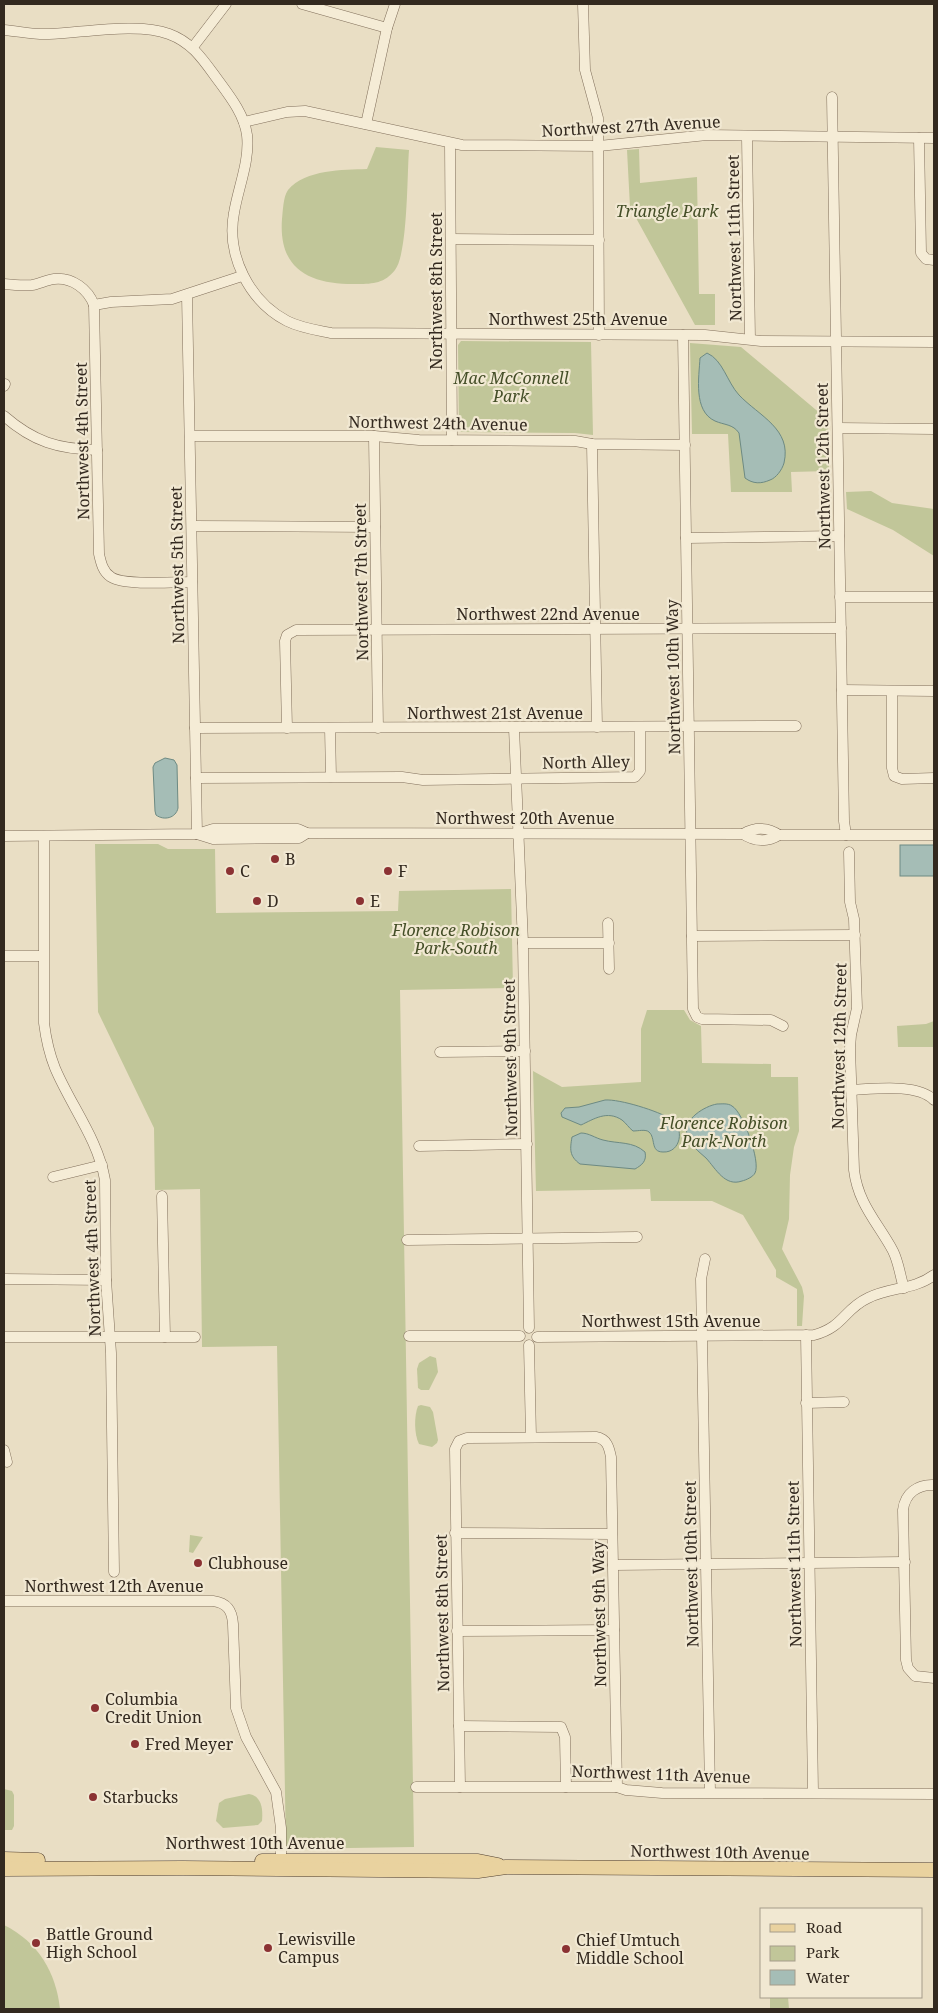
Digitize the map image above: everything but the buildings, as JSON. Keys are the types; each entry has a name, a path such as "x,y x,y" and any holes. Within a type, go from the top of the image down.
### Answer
{"main road":[{"name":"Northwest 10th Avenue","path":"4,1859 478,1861 506,1867"},
{"name":"Northwest 10th Avenue","path":"4,1869 478,1871 506,1867 934,1870"}],"street":[{"path":"193,47 226,4"},
{"path":"302,4 386,28"},
{"path":"366,124 386,28 395,4"},
{"path":"583,4 585,70 590,94 597,110 599,146 599,335"},
{"path":"4,30 46,34 89,30 147,30 168,33 193,47 233,101 244,122 247,146 232,228 235,253 242,276 187,295 159,301 111,302 94,305 92,299 83,288 67,280 54,279 32,285 4,284"},
{"name":"Northwest 12th Street","path":"832,97 844,821 846,835"},
{"name":"Northwest 27th Avenue","path":"244,122 296,111 322,114 462,145 599,146 637,143 679,136 707,135 934,138"},
{"name":"Northwest 11th Street","path":"747,137 750,339"},
{"path":"919,138 921,253 926,259 934,260"},
{"name":"Northwest 8th Street","path":"450,143 452,440"},
{"path":"451,239 599,240"},
{"name":"Northwest 25th Avenue","path":"242,276 268,307 286,320 303,328 331,333 683,335 761,341 934,342"},
{"name":"Northwest 5th Street","path":"187,295 196,834"},
{"name":"Northwest 4th Street","path":"94,305 99,554 103,568 112,578 124,582 192,582"},
{"name":"Northwest 10th Way","path":"683,335 693,1009 697,1018 771,1020 783,1026"},
{"path":"4,416 44,443 68,449 97,450"},
{"path":"838,428 934,429"},
{"name":"Northwest 24th Avenue","path":"190,436 374,436 413,440 575,441 592,444 685,445"},
{"name":"Northwest 7th Street","path":"374,436 378,728"},
{"path":"592,444 597,728"},
{"path":"192,526 374,527"},
{"path":"686,538 839,536"},
{"path":"840,597 934,597"},
{"name":"Northwest 22nd Avenue","path":"287,728 285,641 287,634 296,630 841,628"},
{"path":"842,690 934,691"},
{"path":"892,691 892,768 894,776 902,779 934,778"},
{"name":"Northwest 21st Avenue","path":"195,728 796,726"},
{"name":"North Alley","path":"196,778 402,777 423,780 635,777 640,771 640,727"},
{"path":"330,728 331,777"},
{"name":"Northwest 9th Street","path":"514,728 523,944 529,1328"},
{"name":"Northwest 20th Avenue","path":"4,836 196,834 213,839 299,838 307,833 690,833 744,834 751,840 772,840 780,834 934,836"},
{"name":"Northwest 4th Street","path":"44,836 43,956 44,1023 47,1046 55,1068 96,1145 102,1165 106,1197 106,1280 114,1572"},
{"name":"Northwest 12th Street","path":"849,852 849,886 854,919 857,1008 851,1035 853,1160 857,1187 871,1217 895,1256 904,1288"},
{"path":"608,923 609,969"},
{"path":"692,936 855,935"},
{"path":"523,944 609,944"},
{"path":"4,956 43,956"},
{"path":"440,1052 525,1050"},
{"path":"851,1090 914,1090 933,1098"},
{"path":"419,1146 527,1144"},
{"path":"53,1177 102,1165"},
{"path":"162,1196 165,1337"},
{"path":"407,1240 637,1237"},
{"name":"Northwest 10th Street","path":"705,1260 701,1279 710,1792"},
{"name":"Northwest 15th Avenue","path":"537,1337 806,1335 832,1329 858,1304 875,1294 911,1287 934,1275"},
{"path":"4,1279 106,1280"},
{"path":"529,1328 536,1331 537,1337 534,1343 529,1345 522,1342 520,1336 524,1330 529,1328"},
{"name":"Northwest 11th Street","path":"806,1335 813,1792"},
{"path":"409,1336 520,1336"},
{"path":"4,1338 195,1337"},
{"path":"529,1345 531,1437"},
{"path":"806,1403 844,1402"},
{"name":"Northwest 8th Street","path":"460,1787 454,1452 459,1441 467,1438 531,1437"},
{"name":"Northwest 9th Way","path":"531,1437 596,1437 608,1439 611,1457 617,1787"},
{"path":"4,1450 7,1462"},
{"path":"934,1486 919,1487 909,1494 903,1510 906,1660 908,1668 915,1676 934,1678"},
{"path":"456,1533 612,1534"},
{"path":"613,1565 905,1562"},
{"name":"Northwest 12th Avenue","path":"4,1600 213,1601 223,1603 228,1607 232,1616 234,1691 239,1719 252,1748 276,1792 281,1828 281,1860"},
{"path":"457,1631 614,1630"},
{"path":"459,1726 561,1727 565,1737 566,1787"},
{"name":"Northwest 11th Avenue","path":"416,1787 617,1787 645,1792 934,1794"}],"green space":[{"path":"376,147 409,150 405,231 399,261 395,270 387,278 374,283 342,284 313,278 302,272 292,263 286,252 282,237 285,196 288,190 296,183 315,174 367,169"},
{"name":"Triangle Park","path":"639,149 640,183 697,177 699,294 715,294 715,325 695,325 630,207 627,150"},
{"name":"Mac McConnell Park","path":"461,341 591,342 593,435 575,433 461,432 459,429 458,345"},
{"path":"690,343 741,347 828,420 829,471 791,472 792,492 731,492 728,434 692,434"},
{"path":"871,491 892,503 934,509 934,556 893,530 847,509 846,492"},
{"name":"Florence Robison Park-South","path":"95,844 158,844 168,849 215,849 216,913 398,911 399,891 511,889 513,988 400,990 414,1847 286,1849 277,1346 202,1347 200,1189 155,1190 154,1128 98,1012"},
{"name":"Florence Robison Park-North","path":"647,1010 684,1010 690,1020 701,1026 702,1063 771,1064 771,1077 798,1077 799,1131 794,1147 790,1175 789,1219 782,1249 802,1287 804,1296 802,1326 797,1326 797,1289 776,1277 776,1270 743,1215 712,1201 651,1201 650,1189 536,1191 533,1071 562,1087 641,1082 641,1029"},
{"path":"934,1021 934,1047 898,1047 897,1026 926,1024"},
{"path":"430,1356 436,1358 438,1372 429,1390 421,1390 418,1388 417,1369 419,1363"},
{"path":"418,1406 430,1407 433,1412 438,1440 432,1447 419,1444 417,1440 415,1420"},
{"path":"190,1535 203,1537 193,1553 189,1552"},
{"path":"4,1789 12,1791 14,1795 14,1826 12,1830 4,1830"},
{"path":"249,1794 257,1798 261,1804 262,1821 258,1825 223,1828 216,1821 219,1803 225,1799"},
{"path":"4,1925 27,1940 36,1949 54,1983 60,2009 4,2009"},
{"path":"770,1998 788,1998 789,2009 770,2009"}],"water":[{"path":"707,353 721,366 739,395 779,432 785,451 784,463 772,479 757,483 745,478 739,433 731,426 715,421 703,410 699,393 700,358"},
{"path":"165,758 174,760 177,765 178,808 175,814 169,818 159,817 155,811 153,767 155,763"},
{"path":"900,845 934,845 934,876 900,876"},
{"path":"605,1100 620,1101 639,1106 671,1119 678,1128 679,1134 679,1139 674,1149 663,1152 656,1150 648,1131 633,1131 616,1117 601,1116 581,1125 562,1117 561,1113 565,1108 579,1107"},
{"path":"717,1104 729,1104 732,1106 746,1127 756,1167 755,1173 745,1180 736,1182 721,1176 688,1138 688,1123 692,1118 701,1110"},
{"path":"581,1133 640,1148 645,1152 645,1160 635,1169 580,1164 572,1155 571,1145 572,1137"}],"place":[{"name":"B","path":"275,859"},
{"name":"C","path":"230,871"},
{"name":"F","path":"388,871"},
{"name":"D","path":"257,901"},
{"name":"E","path":"360,901"},
{"name":"Clubhouse","path":"198,1563"},
{"name":"Columbia Credit Union","path":"95,1708"},
{"name":"Fred Meyer","path":"135,1744"},
{"name":"Starbucks","path":"93,1797"},
{"name":"Battle Ground High School","path":"36,1943"},
{"name":"Lewisville Campus","path":"268,1948"},
{"name":"Chief Umtuch Middle School","path":"566,1949"}]}
